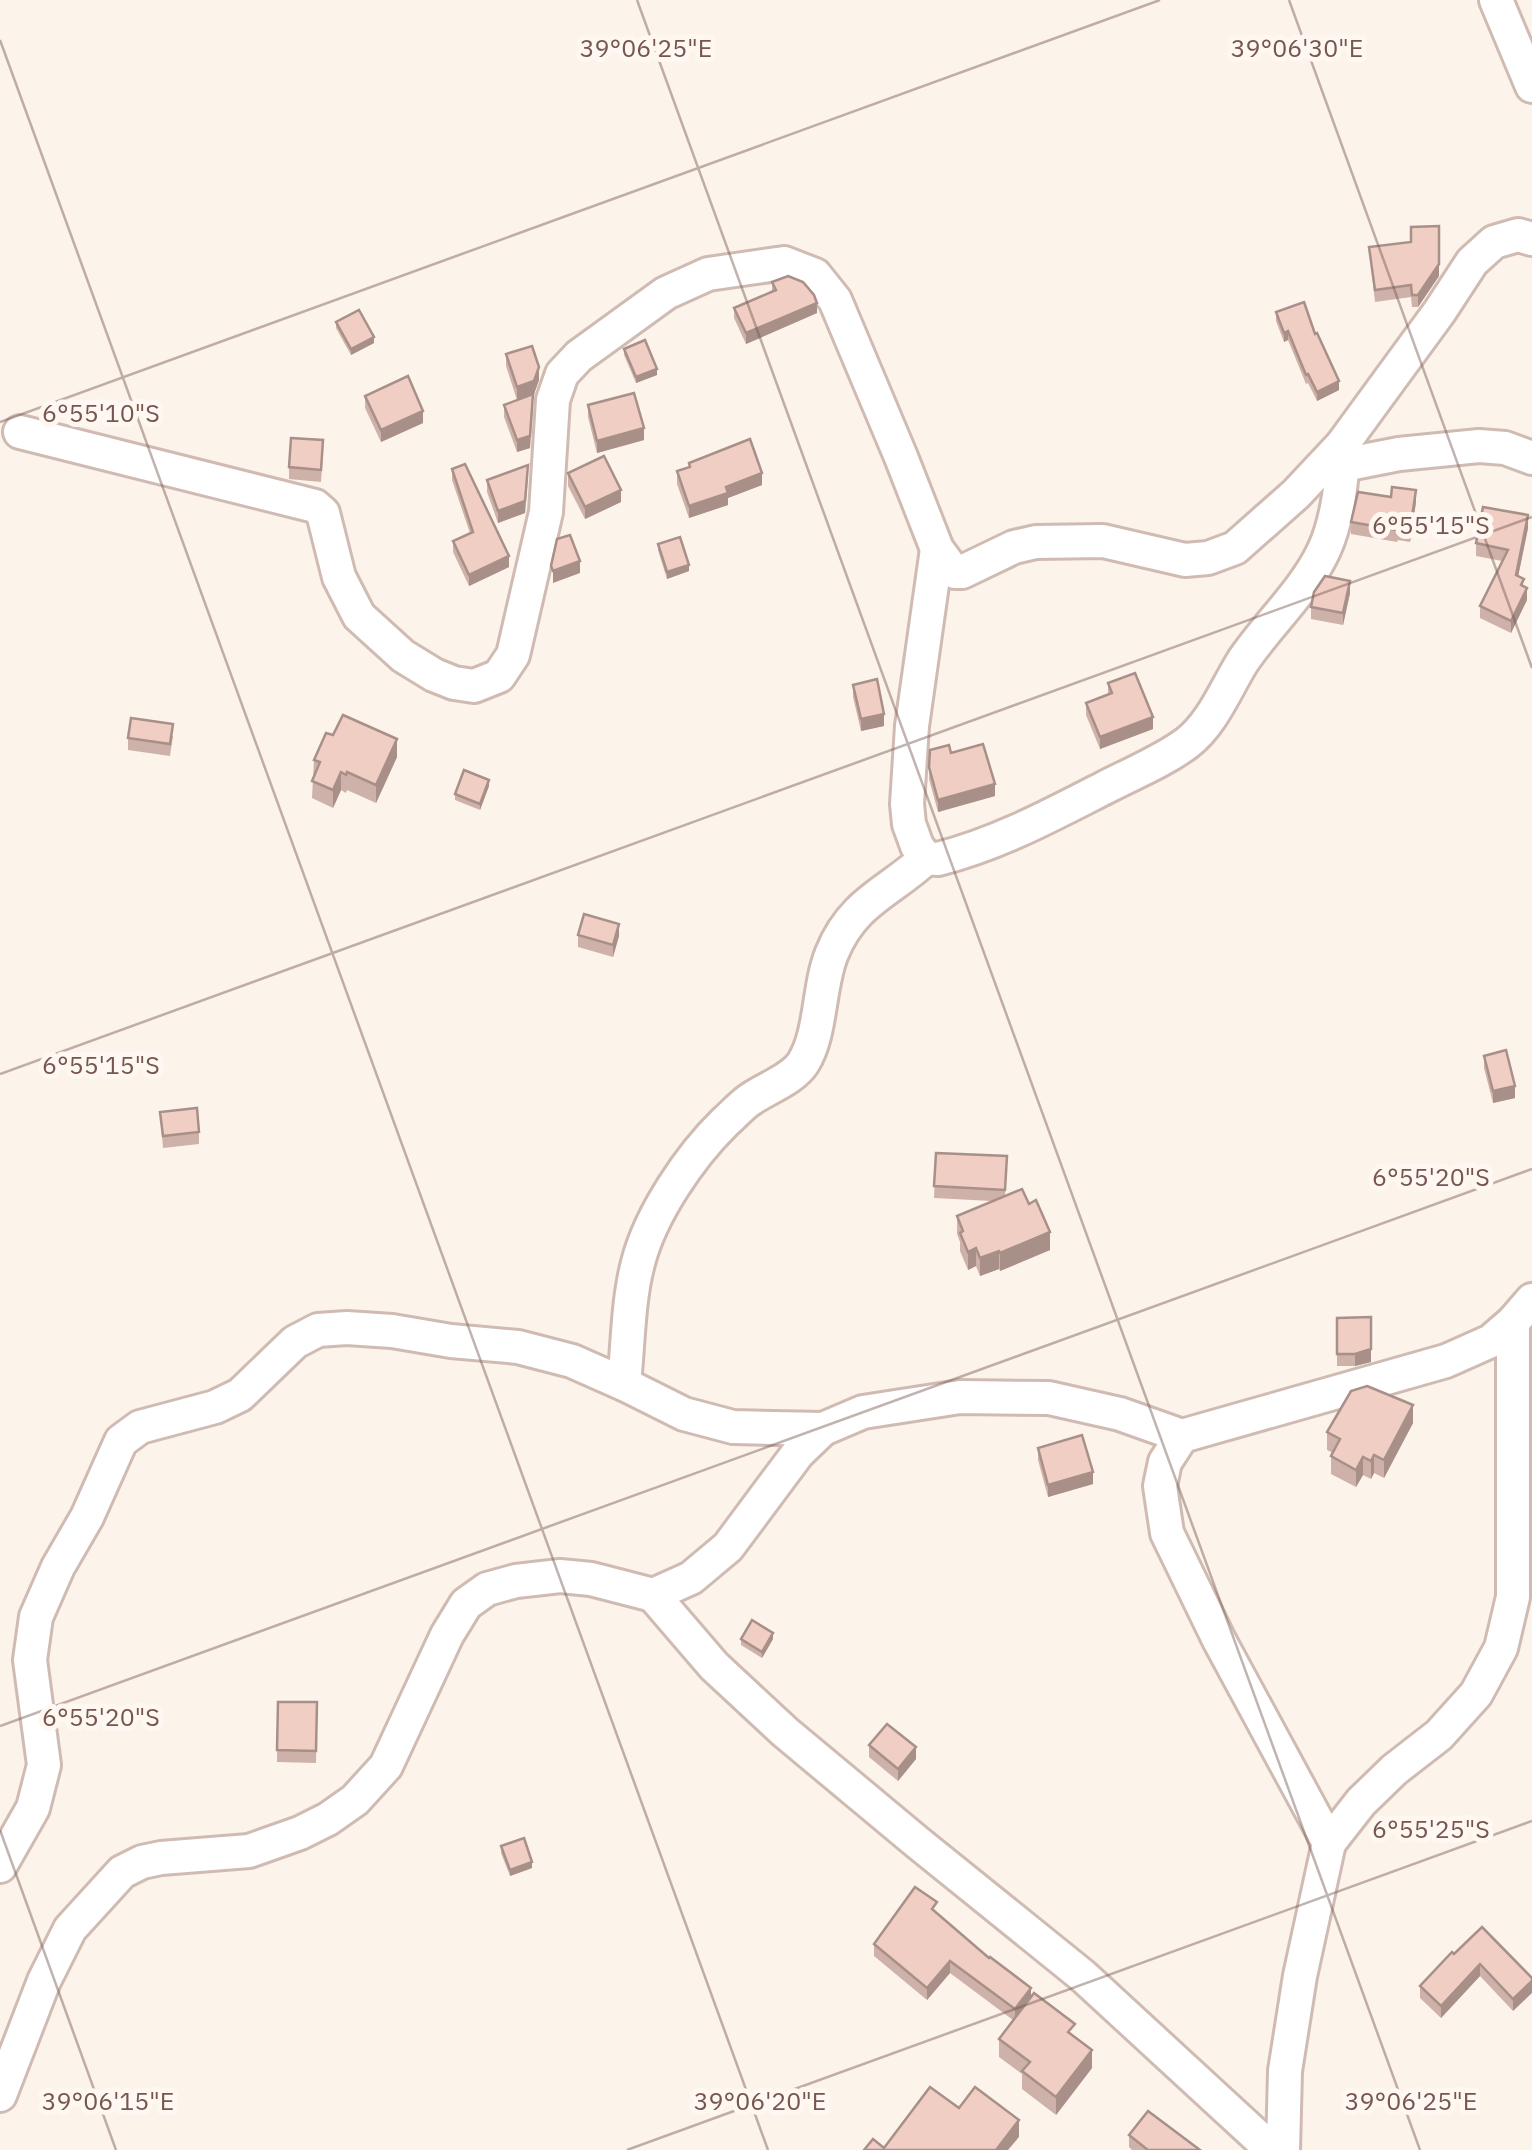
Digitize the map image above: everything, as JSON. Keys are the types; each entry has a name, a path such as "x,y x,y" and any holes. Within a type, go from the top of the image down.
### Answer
{"street":[{"path":"1496,0 1532,86"},
{"path":"20,432 315,506 327,525 339,578 359,616 403,656 454,683 474,686 499,676 513,655 546,512 553,400 562,374 579,356 666,293 708,274 784,263 815,275 835,300 902,457 936,549 951,568 962,572 1014,547 1051,541 1102,541 1185,560 1208,558 1235,548 1343,455 1472,262 1494,242 1518,235 1532,238"},
{"path":"1343,455 1479,446 1505,448 1532,458"},
{"path":"936,549 912,726 907,804 917,846 926,858 938,860 1010,836 1189,741 1325,548 1343,455"},
{"path":"624,1384 638,1263 666,1200 720,1127 747,1102 800,1068 810,1051 831,954 846,926 860,908 926,858"},
{"path":"652,1595 691,1578 728,1547 798,1453 822,1429 863,1412 960,1398 1049,1398 1120,1414 1182,1436 1446,1361 1491,1341 1522,1311"},
{"path":"1283,2150 1285,2072 1300,1976 1329,1843 1361,1802 1439,1735 1476,1694 1501,1648 1513,1597 1522,1311"},
{"path":"0,1866 33,1808 44,1765 30,1660 36,1617 58,1568 88,1517 121,1441 140,1427 214,1407 240,1395 295,1342 318,1330 347,1328 518,1346 572,1361 684,1414 733,1427 822,1429"},
{"path":"1182,1436 1165,1462 1160,1486 1167,1533 1219,1640 1329,1843"},
{"path":"0,2096 44,1981 70,1929 122,1872 161,1858 249,1851 328,1819 355,1800 386,1766 447,1635 466,1604 487,1589 560,1576 592,1579 652,1595 714,1666 786,1732 1083,1976 1272,2150"}],"building":[{"path":"1439,226 1439,264 1418,295 1412,295 1411,285 1375,290 1369,247 1411,242 1411,227"},
{"path":"788,276 803,282 817,303 746,333 734,308 776,290 772,282"},
{"path":"1304,302 1339,381 1317,392 1276,312"},
{"path":"359,310 374,337 351,349 336,322"},
{"path":"645,340 657,369 636,377 624,349"},
{"path":"532,346 539,367 534,381 517,387 506,354"},
{"path":"408,376 423,411 381,430 365,396"},
{"path":"634,393 644,428 597,441 588,405"},
{"path":"533,394 530,436 517,440 504,405"},
{"path":"291,438 323,440 321,470 289,467"},
{"path":"750,439 762,473 726,487 728,493 689,506 677,471"},
{"path":"604,456 621,490 585,507 568,473"},
{"path":"465,464 509,556 469,575 453,541 473,532 452,469"},
{"path":"528,465 525,501 498,511 487,480"},
{"path":"1392,487 1416,490 1410,530 1351,522 1358,492 1391,497"},
{"path":"1483,507 1528,515 1516,575 1524,579 1521,585 1527,588 1511,621 1480,606 1508,550 1476,543"},
{"path":"570,535 580,561 553,571 557,539"},
{"path":"680,537 689,565 667,572 658,544"},
{"path":"1325,576 1350,581 1343,613 1311,607 1314,592"},
{"path":"1135,673 1153,717 1100,737 1086,703 1112,693 1108,683"},
{"path":"877,679 884,714 861,719 853,685"},
{"path":"343,715 397,739 376,785 347,772 341,772 333,790 312,781 320,762 314,760 326,733 333,735"},
{"path":"131,718 173,724 170,744 128,738"},
{"path":"983,744 995,784 938,800 929,767 930,750 949,745 951,753"},
{"path":"464,770 489,780 480,804 455,794"},
{"path":"584,914 619,924 613,945 578,935"},
{"path":"1506,1050 1515,1086 1493,1091 1484,1056"},
{"path":"197,1108 199,1132 163,1136 160,1112"},
{"path":"936,1153 1007,1156 1005,1190 934,1186"},
{"path":"1022,1189 1029,1204 1036,1200 1050,1232 980,1258 976,1248 968,1252 957,1216"},
{"path":"1371,1317 1371,1349 1337,1354 1337,1318"},
{"path":"1367,1386 1413,1405 1384,1460 1374,1455 1371,1461 1363,1457 1356,1470 1331,1456 1340,1439 1327,1432 1351,1391"},
{"path":"1082,1435 1093,1472 1048,1485 1038,1448"},
{"path":"752,1620 773,1633 762,1652 741,1639"},
{"path":"278,1702 317,1702 316,1751 277,1750"},
{"path":"887,1724 916,1747 898,1769 869,1745"},
{"path":"524,1838 532,1862 510,1870 501,1846"},
{"path":"915,1887 937,1902 932,1909 1031,1988 1015,2009 950,1961 927,1988 874,1944"},
{"path":"1482,1927 1532,1981 1513,1999 1480,1964 1441,2006 1420,1986"},
{"path":"1034,1993 1075,2024 1068,2032 1092,2050 1056,2097 1022,2071 1030,2062 999,2039"},
{"path":"930,2087 959,2108 975,2087 1019,2120 996,2150 864,2150 873,2139 884,2148"},
{"path":"1148,2111 1200,2150 1148,2150 1129,2135"}]}
